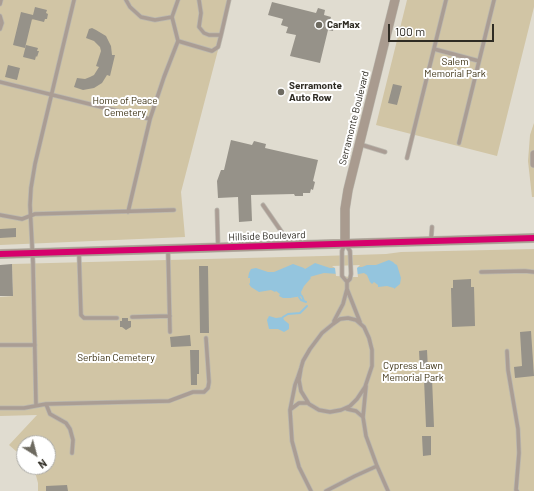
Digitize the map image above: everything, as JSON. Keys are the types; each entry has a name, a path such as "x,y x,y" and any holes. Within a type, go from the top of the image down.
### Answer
{"main road":[{"name":"Serramonte Boulevard","path":"346,243 346,201 394,0"},
{"name":"Hillside Boulevard","path":"0,254 534,238"}],"street":[{"path":"534,154 534,164"}],"lane":[{"path":"0,4 1,0"},
{"path":"36,405 30,199 33,177 74,0"},
{"path":"126,0 133,11 140,18 155,20 172,17"},
{"path":"128,212 150,119 178,41 172,17 178,0"},
{"path":"199,0 201,7 199,27 209,35 221,35"},
{"path":"178,41 212,51 218,47 229,0"},
{"path":"407,158 446,0"},
{"path":"459,143 494,0"},
{"path":"0,16 2,22 0,29"},
{"path":"434,49 479,61"},
{"path":"0,82 150,119"},
{"path":"359,144 385,152"},
{"path":"263,204 291,245"},
{"path":"0,215 18,219 35,214 174,210"},
{"path":"217,210 218,247"},
{"path":"430,241 432,227"},
{"path":"311,491 302,476 294,450 290,426 290,410 295,385 306,355 314,343 332,324 341,309 347,289 347,282 350,278 350,251 346,243"},
{"path":"346,243 342,251 342,262 343,278 347,282"},
{"path":"168,249 170,332"},
{"path":"79,252 80,315 84,318 118,318"},
{"path":"481,272 534,272"},
{"path":"347,289 369,338 372,350 372,366 365,394 363,416 366,436 376,466 388,491"},
{"path":"132,317 170,316"},
{"path":"332,324 340,319 348,318 356,320 362,325"},
{"path":"0,408 24,408 46,404 169,401 193,392 204,392 208,388 209,382 206,338"},
{"path":"0,345 35,344"},
{"path":"507,351 509,376 518,429 519,453 517,491"},
{"path":"301,368 300,386 304,397 309,404"},
{"path":"290,410 293,406 299,403 309,404 324,411 336,412 346,408 357,399 369,378"},
{"path":"46,404 50,414 63,421 70,429 73,440 72,453"},
{"path":"346,408 356,411 363,416"},
{"path":"326,491 376,466"}],"green space":[{"name":"Home of Peace Cemetery","path":"0,0 231,0 181,192 185,237 0,245"},
{"name":"Salem Memorial Park","path":"407,0 534,0 534,7 497,156 376,125"},
{"path":"534,123 534,197 532,197 528,161 530,135"},
{"name":"Cypress Lawn Memorial Park","path":"534,249 534,491 38,491 36,475 56,475 56,435 18,435 37,415 0,416 0,297 13,296 12,264 323,256 386,254 401,252"},
{"name":"Cypress Lawn Memorial Park","path":"16,438 16,451 9,445"}],"water":[{"path":"389,260 397,265 401,278 400,284 394,289 387,286 378,287 378,285 374,282 372,284 367,275 364,273 353,275 324,273 310,277 311,278 301,292 302,296 283,298 279,296 280,294 276,291 271,290 259,292 251,287 249,284 250,278 248,278 251,269 256,268 268,272 274,272 293,264 305,269 315,263 330,268 362,267 367,265 376,265"},
{"path":"269,316 276,318 283,317 289,324 289,329 284,332 278,329 269,329 267,320"}],"pier":[{"path":"360,265 357,268 358,277 336,276 335,268 332,266"}],"building":[{"path":"272,2 316,13 318,8 325,10 324,15 331,17 329,23 334,24 333,31 328,30 320,63 290,56 296,35 286,33 288,27 281,25 283,19 268,15"},
{"path":"35,7 47,10 47,19 45,19 44,22 32,19"},
{"path":"21,12 33,15 25,48 13,45"},
{"path":"92,28 106,36 111,46 112,55 115,55 110,76 107,75 102,83 94,88 83,90 74,87 77,78 85,79 94,75 99,67 96,66 101,51 100,47 94,41 86,38 89,29"},
{"path":"26,45 38,48 37,51 39,51 35,60 23,57"},
{"path":"8,65 20,68 17,80 5,77"},
{"path":"393,84 402,86 397,105 388,103"},
{"path":"231,140 252,145 254,141 266,144 265,148 318,160 313,181 315,182 313,190 311,189 310,193 303,193 303,196 295,196 294,194 251,195 252,221 239,222 238,197 218,198 217,181 221,170 224,170"},
{"path":"16,228 16,237 0,238 0,229"},
{"path":"12,264 13,296 0,296 0,265"},
{"path":"199,266 208,266 209,333 200,333"},
{"path":"471,279 471,287 474,287 475,326 452,327 451,288 453,288 453,280"},
{"path":"122,318 128,318 128,321 131,321 131,327 126,330 120,327 120,321 122,321"},
{"path":"531,331 534,376 515,378 514,367 522,366 520,332"},
{"path":"190,335 191,346 171,347 170,337"},
{"path":"190,350 199,350 199,374 197,374 197,385 191,385"},
{"path":"427,350 428,370 420,370 419,351"},
{"path":"432,378 434,427 426,427 424,379"},
{"path":"422,436 431,436 431,455 423,456"},
{"path":"67,485 68,491 46,491 46,486"}],"waterway":[{"path":"302,296 304,301"},
{"path":"299,297 301,300 306,302"},
{"path":"283,317 288,314 300,313 307,306"}],"cycle path":[{"path":"0,254 534,238"}],"place":[{"name":"CarMax","path":"319,25"},
{"name":"Serramonte Auto Row","path":"281,92"}],"park label":[{"name":"Serbian Cemetery","path":"116,358"}]}
